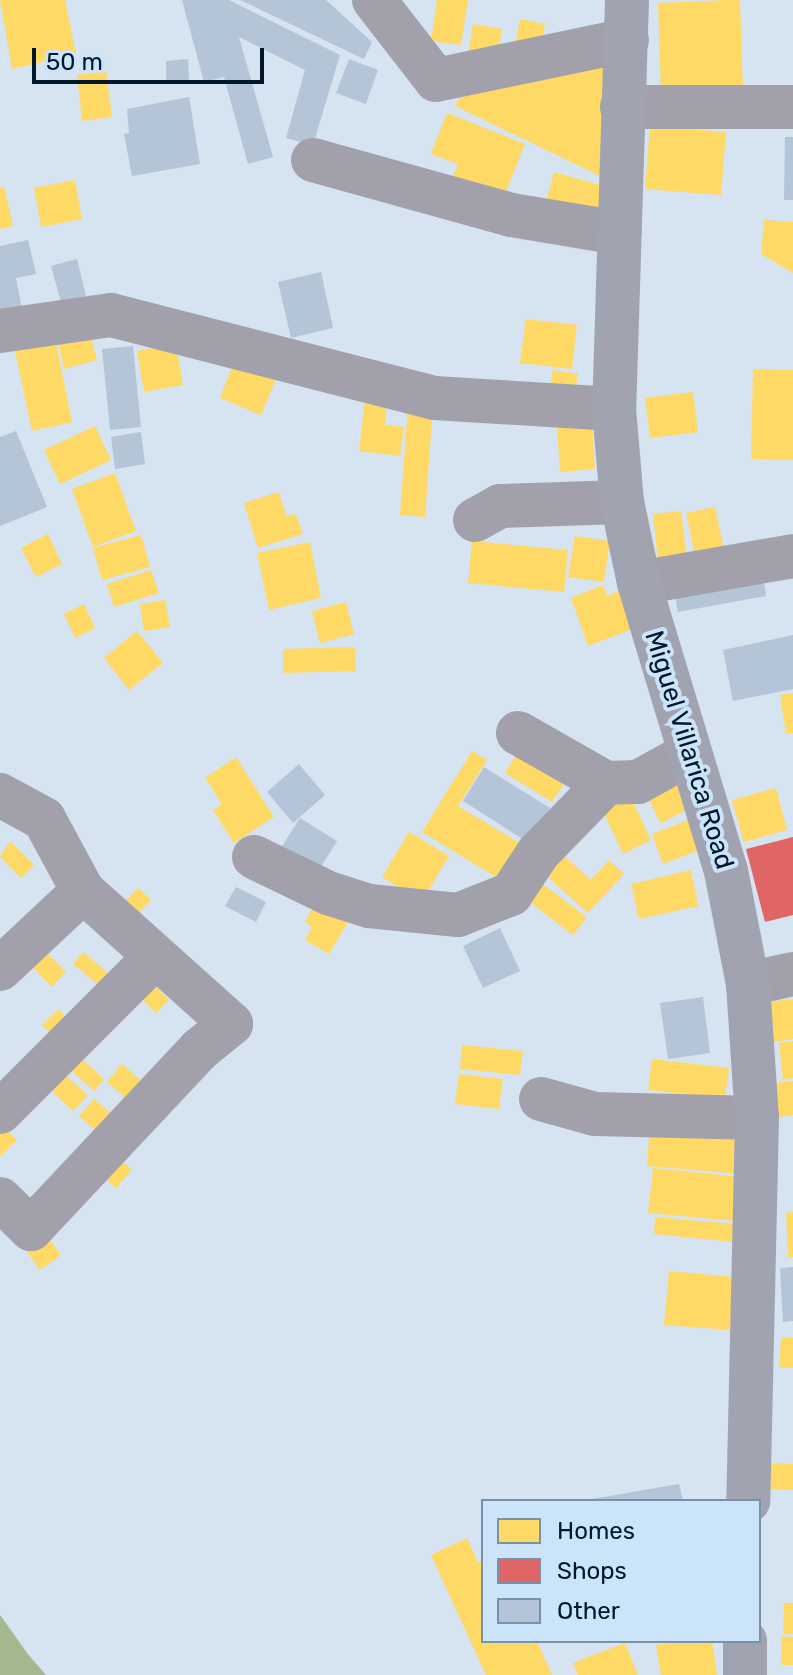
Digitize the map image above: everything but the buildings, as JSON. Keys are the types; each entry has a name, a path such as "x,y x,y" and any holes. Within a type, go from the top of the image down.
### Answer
{"main road":[{"name":"Miguel Villarica Road","path":"627,20 614,409 622,502 639,583 726,871 748,984 757,1118 748,1499"},
{"path":"745,1643 745,1675"}],"street":[{"path":"374,0 436,80 627,20"},
{"path":"622,107 793,107"},
{"path":"313,160 511,215 620,233"},
{"path":"0,331 111,315 434,398 614,409"},
{"path":"475,520 500,506 622,502"},
{"path":"639,583 793,556"},
{"path":"518,733 606,783 638,782 689,754"},
{"path":"254,857 328,893 369,906 458,915 511,894 538,853 606,783"},
{"path":"0,1199 31,1229 200,1049 231,1024 83,891 44,819 4,802"},
{"path":"0,969 83,891"},
{"path":"0,1112 155,957"},
{"path":"748,984 793,974"},
{"path":"541,1099 595,1114 757,1118"}],"shaded area":[{"path":"0,1615 27,1653 46,1675 0,1675"}]}
